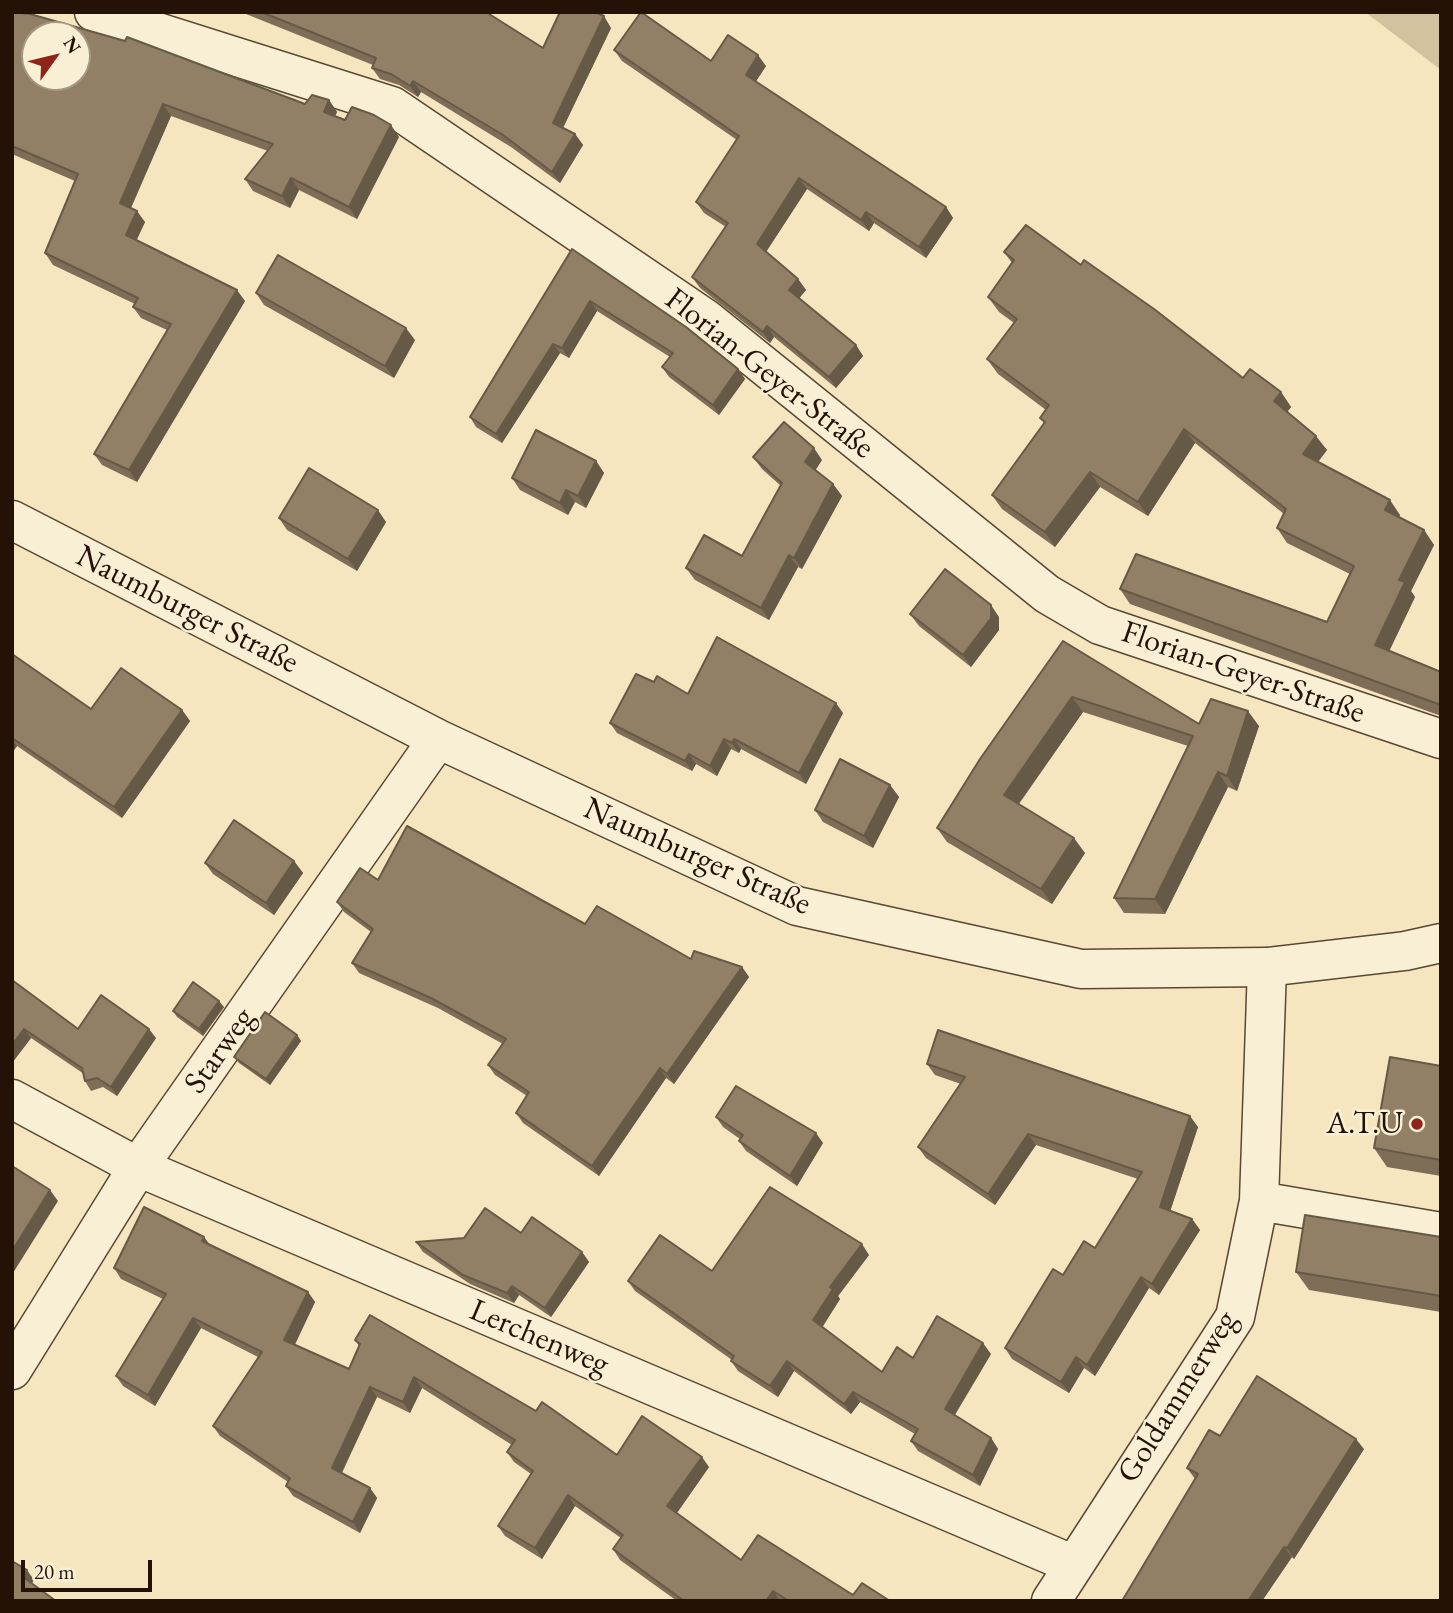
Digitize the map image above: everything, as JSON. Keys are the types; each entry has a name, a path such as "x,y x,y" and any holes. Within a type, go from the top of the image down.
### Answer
{"street":[{"name":"Florian-Geyer-Straße","path":"94,12 392,106 706,319 1047,594 1100,625 1441,739"},
{"name":"Naumburger Straße","path":"12,520 438,739 797,906 1081,969 1267,967 1405,951 1441,943"},
{"name":"Starweg","path":"12,1370 138,1167 438,739"},
{"name":"Goldammerweg","path":"1051,1601 1072,1564 1235,1317 1259,1200 1267,967"},
{"name":"Lerchenweg","path":"12,1099 138,1167 1072,1564"},
{"path":"1259,1200 1441,1232"}],"shaded area":[{"path":"1365,12 1441,12 1441,70"}],"building":[{"path":"12,12 55,21 21,21 21,91 91,91 91,31 125,41 127,37 305,104 312,95 329,100 324,112 345,120 352,107 391,125 349,207 291,178 282,196 245,179 273,144 163,104 120,203 137,211 126,235 237,290 129,470 94,454 171,324 133,307 138,298 45,253 78,174 12,146"},
{"path":"261,12 486,12 543,48 560,12 595,12 604,16 553,123 575,134 552,172 503,135 413,81 410,86 391,74 372,68 376,58"},
{"path":"641,12 711,61 728,35 758,55 746,75 946,207 919,247 866,212 861,220 799,178 757,244 798,279 789,290 856,345 829,377 767,326 763,332 692,277 728,223 696,202 739,136 614,50"},
{"path":"1026,225 1081,265 1084,260 1154,309 1243,378 1250,369 1281,392 1274,401 1316,436 1303,454 1390,500 1385,510 1424,530 1399,580 1405,582 1375,645 1441,672 1441,705 1120,589 1136,554 1327,622 1354,566 1277,528 1286,509 1184,429 1138,502 1090,472 1045,532 992,495 1045,422 1040,418 1049,405 987,359 1017,319 988,297 1014,260 1004,252"},
{"path":"572,249 686,327 738,369 713,405 662,367 673,353 590,301 562,348 553,344 496,434 470,417"},
{"path":"278,255 406,328 385,366 256,293"},
{"path":"784,422 814,448 805,462 833,484 794,558 789,555 761,608 686,568 704,535 742,556 782,483 753,457"},
{"path":"536,430 596,461 578,496 566,490 560,503 512,478"},
{"path":"309,468 378,510 348,559 279,518"},
{"path":"945,569 991,605 991,618 963,655 910,614"},
{"path":"717,637 836,703 799,773 734,739 732,743 724,739 710,766 689,754 685,761 610,723 636,674 654,682 657,676 688,694"},
{"path":"1063,641 1199,724 1211,699 1248,711 1227,776 1218,772 1155,899 1114,898 1193,736 1072,697 1004,795 1074,838 1041,889 937,828 980,759"},
{"path":"12,654 91,709 121,668 182,710 114,807 12,738"},
{"path":"840,759 890,785 864,836 815,810"},
{"path":"234,820 294,861 266,903 205,863"},
{"path":"407,826 585,924 597,906 691,959 694,951 742,967 667,1074 660,1068 592,1166 516,1113 529,1092 488,1065 506,1039 431,998 352,963 373,929 337,902 360,868 378,880"},
{"path":"12,980 78,1029 101,995 149,1029 111,1087 97,1078 85,1081 82,1068 24,1029 12,1045"},
{"path":"193,982 219,1001 199,1029 173,1011"},
{"path":"265,1012 297,1035 266,1079 234,1057"},
{"path":"938,1030 1190,1116 1160,1207 1192,1219 1152,1284 1141,1277 1087,1365 1076,1357 1061,1382 1005,1348 1053,1269 1063,1275 1084,1241 1095,1248 1142,1172 1028,1134 988,1194 918,1147 965,1077 927,1064"},
{"name":"A.T.U","path":"1390,1057 1441,1066 1441,1160 1374,1148"},
{"path":"736,1086 816,1133 790,1176 739,1141 743,1135 716,1117"},
{"path":"12,1166 50,1190 12,1251"},
{"path":"770,1187 862,1244 830,1287 833,1289 813,1320 882,1372 897,1347 913,1358 937,1316 983,1343 945,1409 991,1438 973,1475 911,1441 918,1429 853,1392 844,1404 787,1361 770,1386 731,1361 734,1356 628,1281 660,1235 712,1271"},
{"path":"144,1207 204,1237 202,1241 308,1292 284,1340 349,1369 360,1344 355,1340 370,1315 536,1411 542,1402 617,1455 642,1416 702,1457 667,1506 741,1560 758,1535 853,1595 862,1583 890,1601 789,1601 773,1591 766,1601 684,1601 613,1549 623,1535 568,1495 535,1548 498,1526 533,1471 507,1452 515,1440 414,1377 403,1402 370,1387 332,1468 370,1488 353,1522 286,1486 290,1478 213,1426 262,1352 193,1318 148,1395 116,1376 166,1294 114,1268"},
{"path":"485,1208 521,1233 532,1217 582,1252 545,1308 512,1286 507,1293 463,1275 416,1242 464,1238"},
{"path":"1305,1215 1441,1237 1441,1296 1296,1272"},
{"path":"1257,1376 1356,1439 1287,1548 1284,1547 1248,1601 1122,1601 1198,1474 1187,1468 1209,1430 1220,1436"},
{"path":"12,1561 27,1570 23,1577 56,1601 12,1601"}],"place":[{"name":"A.T.U","path":"1417,1124"}]}
